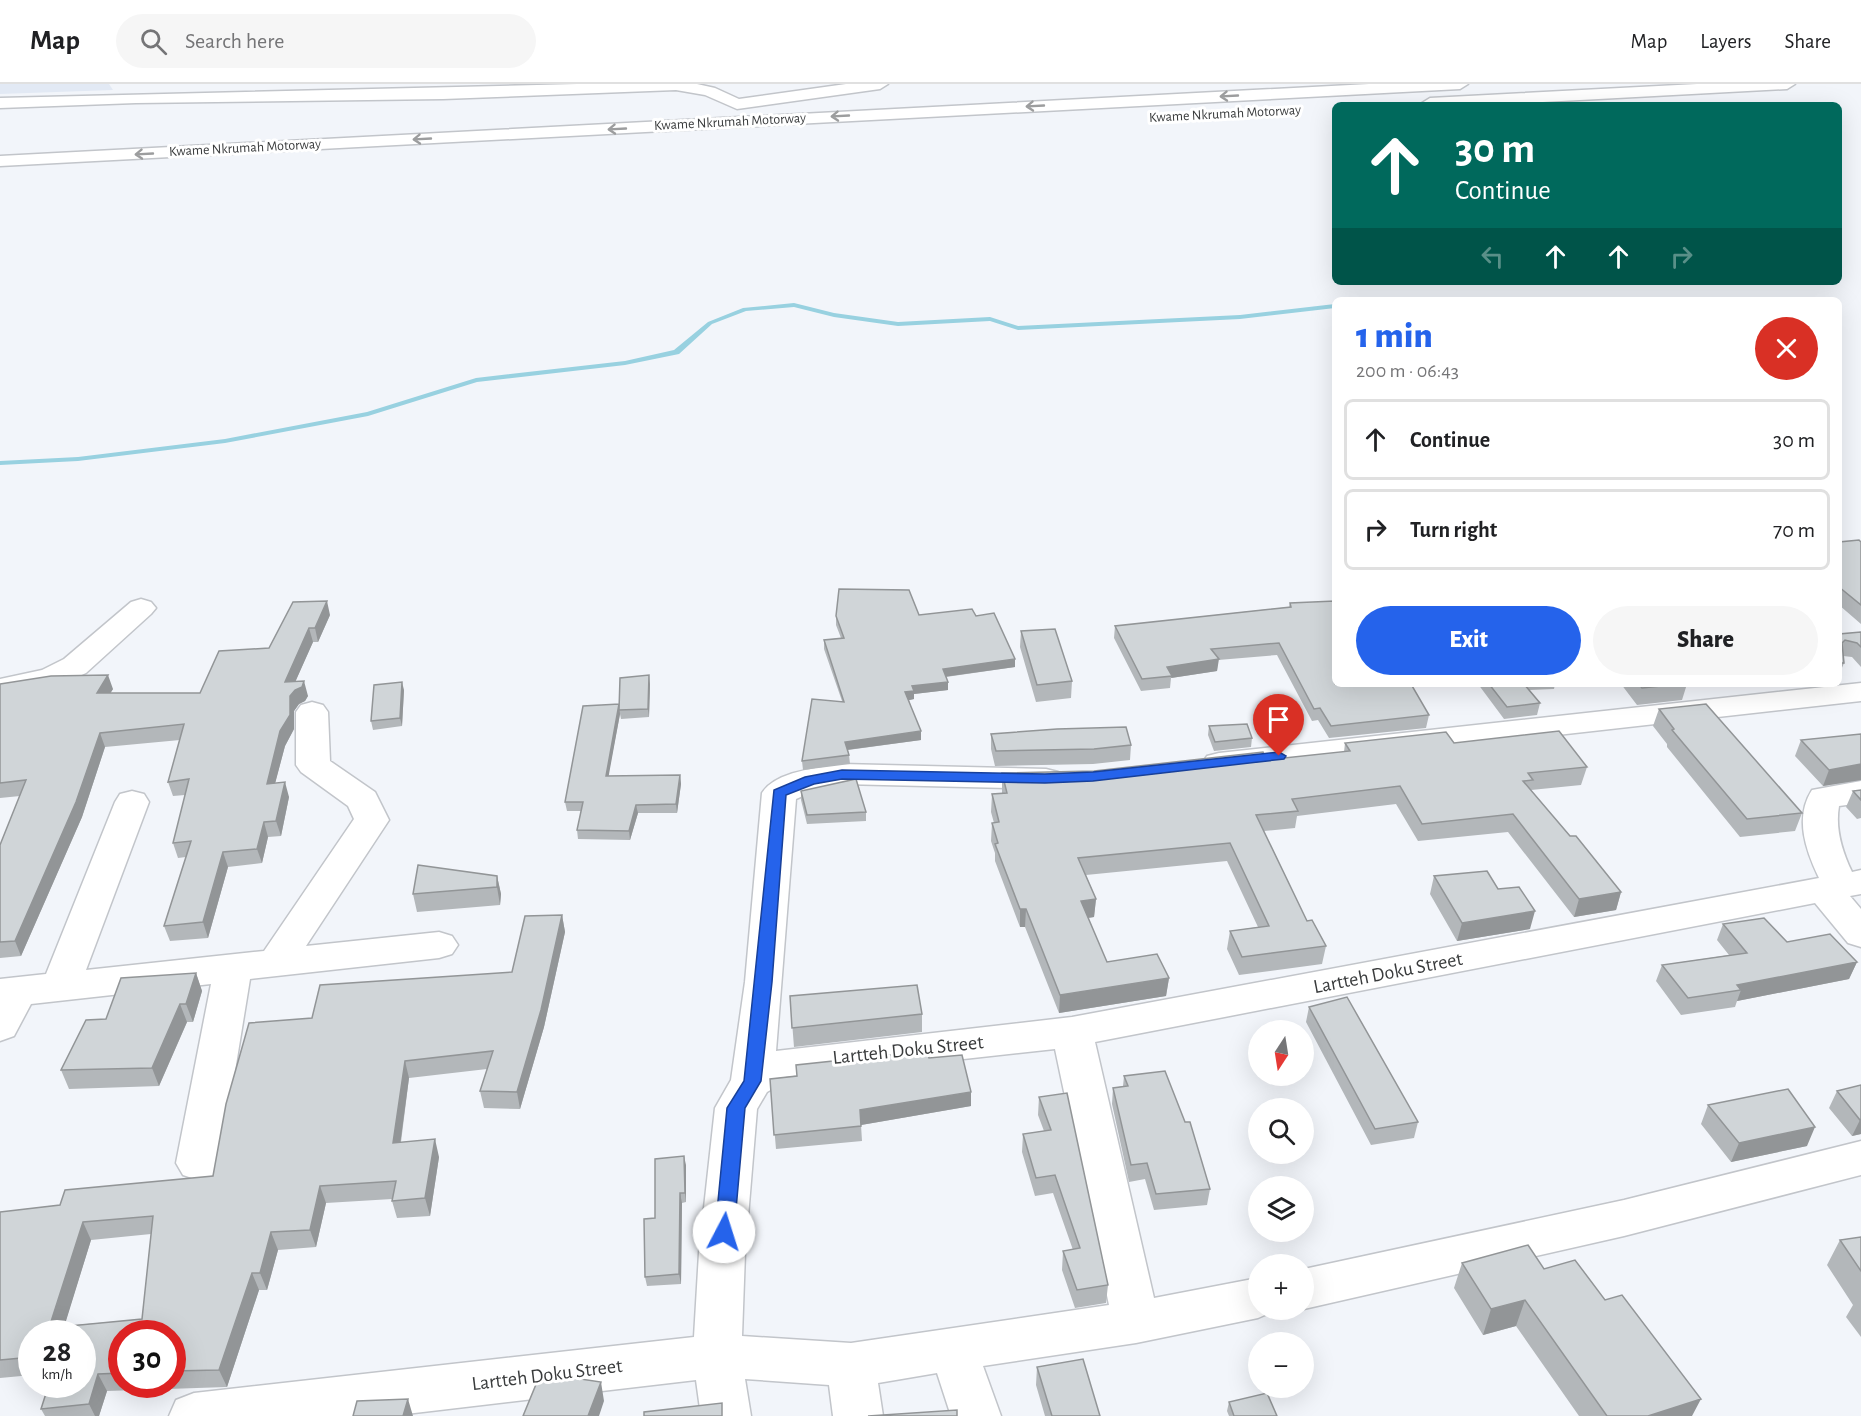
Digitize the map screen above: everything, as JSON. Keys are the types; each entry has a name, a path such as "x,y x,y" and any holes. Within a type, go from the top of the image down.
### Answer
{"main road":[{"path":"0,104 133,91 432,94 676,86 709,91 737,104 880,84"},
{"name":"Kwame Nkrumah Motorway","path":"0,161 1460,84"},
{"path":"1450,102 1787,84"},
{"path":"717,123 737,104"},
{"path":"0,687 51,677 75,666 141,608"},
{"path":"1842,669 1861,687"},
{"path":"1187,766 1861,692"},
{"path":"276,963 329,880 372,820 363,800 313,765 312,712"},
{"path":"726,1416 717,1356 723,1253 736,1108 752,1081 764,982 779,793 810,780 842,774 1012,779 1081,777"},
{"path":"1861,792 1824,798 1820,809 1825,855 1842,885 1861,934"},
{"path":"60,987 132,802"},
{"name":"Lartteh Doku Street","path":"752,1081 784,1064 1072,1032 1842,885"},
{"path":"0,1026 9,992 439,945"},
{"path":"198,1163 233,968"},
{"path":"1072,1032 1136,1322"},
{"path":"1314,1287 1624,1218 1861,1158"},
{"name":"Lartteh Doku Street","path":"194,1416 717,1356 851,1365 1136,1322 1248,1300"},
{"path":"953,1349 976,1416"},
{"path":"851,1365 858,1416"}],"shaded area":[{"path":"0,84 109,84 113,90 0,94"}],"building":[{"path":"1859,540 1861,542 1861,605 1842,589 1842,542"},
{"path":"839,589 909,590 919,615 972,609 976,616 994,613 1015,659 943,669 948,682 912,686 914,691 905,692 921,731 845,742 849,755 802,761 812,699 844,702 824,640 844,638 836,616"},
{"path":"327,601 315,628 309,628 285,682 304,681 302,687 290,696 290,715 280,731 267,784 285,782 276,821 264,822 257,849 223,852 203,922 164,926 191,841 173,843 189,779 168,782 184,724 100,733 76,802 15,941 0,942 0,845 26,780 0,783 0,684 51,676 108,675 97,693 200,693 219,651 269,648 293,602"},
{"path":"1332,601 1332,687 1413,687 1429,715 1331,726 1320,708 1314,709 1279,643 1211,649 1219,659 1167,667 1172,676 1142,679 1115,626 1291,607 1290,603"},
{"path":"1055,629 1072,681 1037,685 1021,631"},
{"path":"1861,632 1861,647 1857,643 1845,640 1842,643 1842,634"},
{"path":"649,675 648,709 619,710 620,678"},
{"path":"402,682 400,718 371,721 374,685"},
{"path":"1491,687 1527,687 1540,703 1507,707"},
{"path":"619,704 606,776 680,775 676,804 636,805 629,831 577,830 583,802 565,802 583,706"},
{"path":"1706,704 1802,813 1747,819 1672,730 1674,729 1659,709"},
{"path":"1247,724 1252,738 1215,742 1209,726"},
{"path":"1126,727 1131,745 1094,749 996,751 991,734 1057,729"},
{"path":"1559,731 1587,767 1528,773 1533,780 1523,781 1570,836 1576,836 1621,892 1579,899 1513,814 1422,824 1400,786 1292,799 1298,811 1256,815 1307,921 1312,920 1326,946 1242,957 1230,931 1269,926 1230,843 1078,858 1096,899 1081,901 1107,962 1157,954 1169,978 1060,995 1026,909 1020,909 995,844 998,843 992,823 999,822 992,794 1007,793 1002,773 1094,771 1263,752 1266,760 1350,751 1345,743 1446,732 1454,743"},
{"path":"1861,734 1861,764 1829,770 1801,740"},
{"path":"856,779 866,812 807,815 801,791"},
{"path":"1861,790 1861,800 1853,791"},
{"path":"418,865 497,876 497,887 413,894"},
{"path":"1487,871 1498,889 1519,887 1535,911 1462,923 1434,876"},
{"path":"562,915 541,1010 517,1092 480,1091 493,1051 405,1061 393,1143 435,1139 425,1198 392,1201 396,1181 320,1186 310,1230 271,1232 260,1273 252,1273 219,1370 186,1371 186,1320 132,1320 142,1319 153,1216 83,1222 52,1320 18,1320 18,1358 0,1360 0,1212 60,1205 65,1190 213,1176 226,1104 249,1023 312,1018 320,985 512,972 525,916"},
{"path":"1764,918 1787,942 1830,934 1857,962 1737,985 1741,990 1688,998 1662,965 1747,953 1723,924"},
{"path":"196,973 186,1004 180,1004 152,1068 61,1070 86,1020 106,1019 121,978"},
{"path":"917,985 922,1014 792,1028 790,996"},
{"path":"1347,997 1418,1122 1375,1129 1309,1007"},
{"path":"927,1051 929,1058 962,1055 971,1092 860,1110 861,1126 774,1135 770,1079 797,1076 796,1065"},
{"path":"1165,1071 1185,1122 1190,1122 1210,1189 1156,1194 1147,1163 1131,1165 1113,1088 1128,1086 1124,1076"},
{"path":"1861,1085 1861,1119 1860,1120 1837,1091"},
{"path":"1788,1089 1815,1127 1739,1143 1708,1105"},
{"path":"1067,1093 1108,1285 1077,1290 1063,1251 1080,1248 1055,1175 1036,1178 1023,1134 1051,1130 1039,1097"},
{"path":"684,1156 685,1193 680,1193 679,1274 645,1277 644,1219 655,1218 655,1159"},
{"path":"1861,1237 1861,1271 1840,1240"},
{"path":"1528,1245 1544,1269 1575,1260 1605,1300 1622,1295 1701,1399 1648,1416 1607,1416 1525,1300 1491,1309 1462,1263"},
{"path":"108,1322 108,1374 98,1374 96,1381 96,1323"},
{"path":"1083,1359 1100,1416 1052,1416 1037,1367"},
{"path":"574,1378 601,1382 588,1416 523,1416 537,1382"},
{"path":"45,1398 91,1398 89,1404 41,1409"},
{"path":"1248,1398 1269,1398 1277,1416 1234,1416 1229,1402"},
{"path":"408,1399 403,1416 353,1416 357,1401"},
{"path":"722,1403 722,1416 644,1416 644,1412"},
{"path":"957,1410 957,1416 868,1416"}],"waterway":[{"path":"0,463 78,459 225,441 368,414 476,380 625,363 676,352 710,323 745,309 794,305 834,315 898,324 990,319 1018,328 1240,317 1332,306"}],"route":[{"path":"724,1232 736,1108 752,1081 764,982 779,793 810,780 842,774 1045,779 1279,756"}]}
